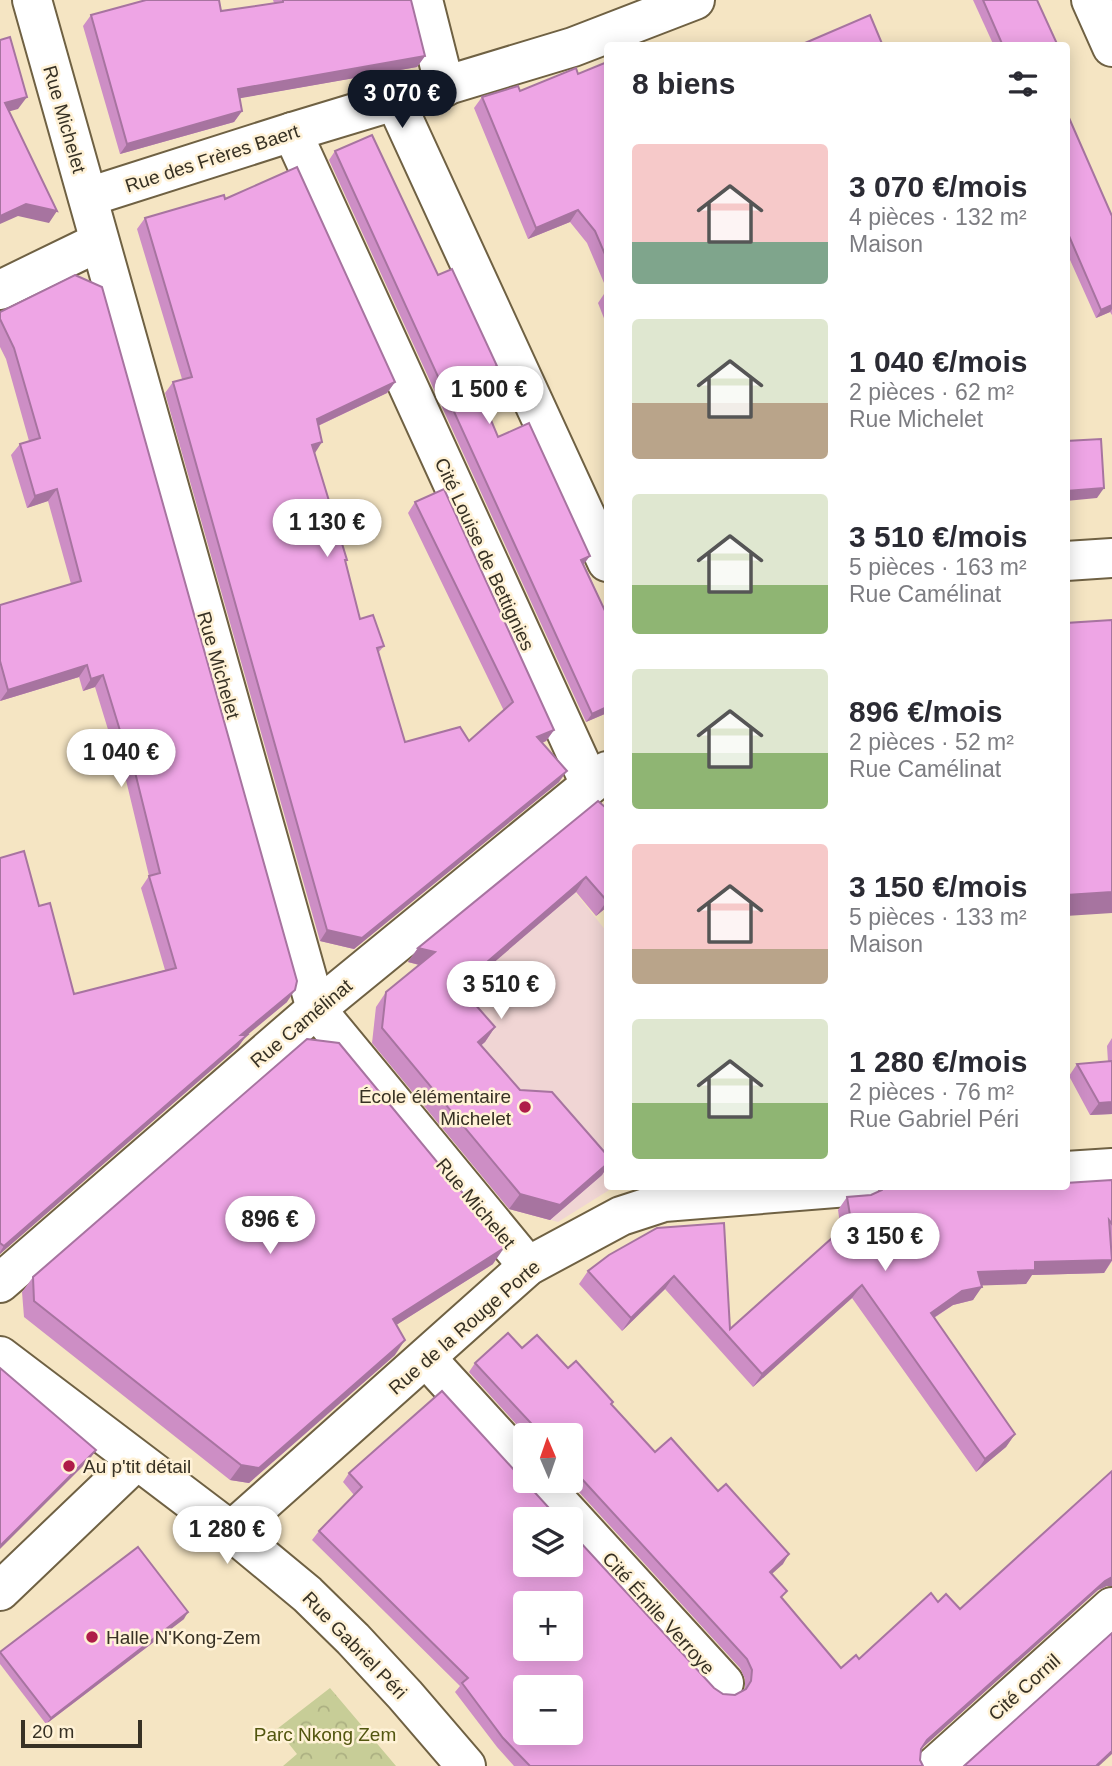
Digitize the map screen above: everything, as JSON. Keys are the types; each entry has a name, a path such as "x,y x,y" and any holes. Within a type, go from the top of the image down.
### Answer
{"street":[{"name":"Rue Michelet","path":"32,0 316,1009 528,1266"},
{"path":"423,0 445,87"},
{"name":"Rue des Frères Baert","path":"624,38 695,0"},
{"path":"1091,0 1112,47"},
{"name":"Rue des Frères Baert","path":"88,197 395,101 604,43"},
{"path":"395,101 604,555"},
{"name":"Cité Louise de Bettignies","path":"292,132 599,777"},
{"path":"0,290 99,242"},
{"path":"1070,561 1112,558"},
{"name":"Rue Camélinat","path":"0,1283 316,1009 599,777"},
{"path":"1070,1171 1112,1168"},
{"name":"Rue de la Rouge Porte","path":"231,1531 427,1359 528,1266 621,1216 664,1202 811,1190"},
{"name":"Rue Gabriel Péri","path":"0,1356 231,1531 307,1594 353,1639 466,1766"},
{"path":"427,1359 513,1453"},
{"path":"0,1591 136,1461"},
{"name":"Cité Émile Verroye","path":"550,1493 724,1683"},
{"name":"Cité Cornil","path":"935,1766 1112,1607"}],"shaded area":[{"name":"École élémentaire Michelet","path":"550,861 604,928 604,1190 609,1190 558,1222 536,1216 374,1027 376,1007"}],"green space":[{"name":"Parc Nkong Zem","path":"330,1688 396,1766 283,1766 297,1754 277,1729"}],"building":[{"path":"146,0 219,0 221,11 283,0 411,0 425,56 238,89 242,111 127,144 91,15"},
{"path":"983,0 1037,0 1056,42 1001,42"},
{"path":"870,15 881,42 807,42"},
{"path":"10,37 27,97 5,103 57,211 26,204 0,216 0,40"},
{"path":"604,63 604,252 595,231 578,210 536,228 482,97 518,86 520,91 576,68 578,74"},
{"path":"1070,120 1112,216 1112,305 1101,310 1070,238"},
{"path":"372,135 438,275 452,269 497,366 473,377 498,437 529,423 590,556 581,560 604,609 604,708 592,714 335,151"},
{"path":"297,167 395,382 317,419 322,442 312,445 347,560 360,619 373,615 384,646 377,648 405,742 460,727 469,741 513,702 415,502 444,489 554,730 537,737 567,771 362,938 327,930 173,382 192,377 145,218 224,195 225,199"},
{"path":"75,275 102,287 297,981 295,990 241,1035 247,1035 4,1246 0,1243 0,858 24,851 39,906 50,903 74,994 176,968 149,876 160,873 133,764 129,760 103,675 91,679 87,665 8,690 0,661 0,605 81,581 57,489 35,496 20,444 40,438 14,348 0,319 0,312"},
{"path":"1101,439 1104,488 1070,491 1070,441"},
{"path":"1112,620 1112,892 1070,895 1070,623"},
{"path":"598,801 604,806 604,898 586,877 459,986 495,1027 478,1042 520,1090 552,1092 604,1152 604,1167 560,1205 520,1194 382,1028 386,992 435,952 418,948"},
{"path":"307,1039 339,1043 504,1243 504,1248 393,1319 405,1340 259,1468 241,1465 34,1301 33,1277"},
{"path":"1112,1061 1112,1102 1099,1103 1077,1064"},
{"path":"1112,1180 1112,1224 1109,1220 1112,1260 1035,1262 1035,1270 978,1272 982,1287 962,1291 931,1313 1015,1434 985,1459 862,1285 762,1374 674,1276 631,1318 588,1271 609,1255 657,1228 724,1223 730,1329 851,1221 847,1197 871,1195 882,1190 1070,1190 1070,1183"},
{"path":"508,1333 522,1348 537,1335 568,1368 576,1361 655,1452 671,1438 718,1491 726,1484 789,1554 770,1572 787,1591 781,1597 841,1668 856,1655 859,1659 931,1593 938,1602 946,1594 960,1609 1112,1471 1112,1577 927,1740 921,1749 920,1760 923,1766 530,1766 503,1738 462,1683 468,1678 319,1531 362,1487 349,1473 442,1391 513,1469 513,1493 535,1493 548,1507 513,1507 513,1577 583,1577 583,1545 714,1688 723,1694 735,1695 746,1689 751,1681 752,1670 747,1659 583,1480 583,1423 531,1423 475,1363"},
{"path":"0,1368 96,1450 0,1546"},
{"name":"Halle N'Kong-Zem","path":"138,1547 188,1612 51,1718 0,1652"},
{"path":"1112,1633 1112,1751 1096,1766 964,1766"}],"place":[{"name":"École élémentaire Michelet","path":"525,1107"},
{"name":"Au p'tit détail","path":"69,1466"},
{"name":"Halle N'Kong-Zem","path":"92,1637"}]}
